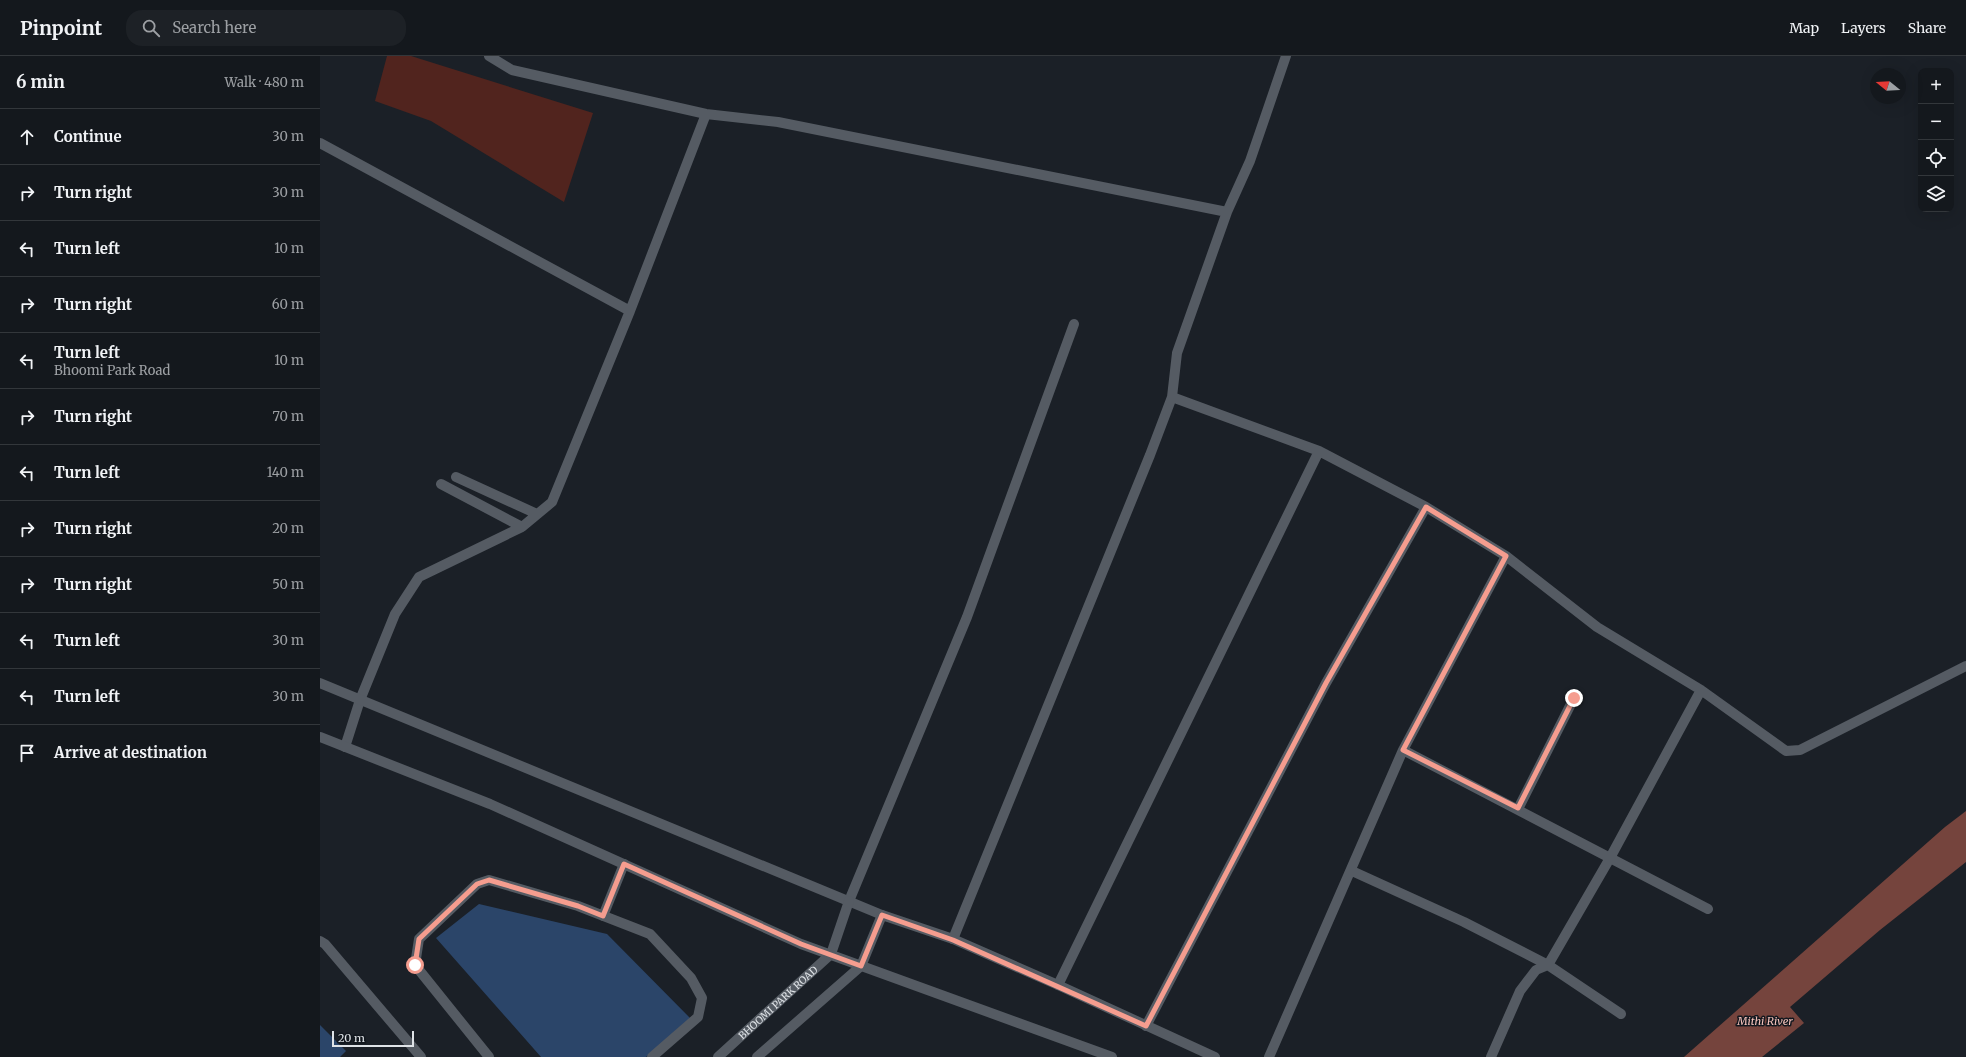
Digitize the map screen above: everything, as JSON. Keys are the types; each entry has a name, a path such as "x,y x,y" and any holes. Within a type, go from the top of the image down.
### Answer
{"street":[{"path":"489,56 512,70 706,114 778,122 1226,212"},
{"path":"953,940 1150,455 1172,397 1177,353 1226,212 1250,161 1286,56"},
{"path":"345,747 360,700 395,614 419,577 522,527 552,502 630,311 706,114"},
{"path":"320,143 630,311"},
{"name":"BHOOMI PARK ROAD","path":"724,1055 832,954 850,901 967,617 1074,324"},
{"path":"1172,397 1319,451 1426,507 1506,556 1597,627 1701,690 1786,751 1800,750 1966,666"},
{"path":"1058,985 1319,451"},
{"path":"456,477 537,514"},
{"path":"441,484 522,527"},
{"path":"1146,1026 1326,683 1426,507"},
{"path":"1270,1057 1352,871 1403,750 1506,556"},
{"path":"320,683 882,915 953,940 1058,985 1215,1057"},
{"path":"1491,1057 1520,991 1536,970 1548,965 1610,858 1701,690"},
{"path":"1518,808 1574,698"},
{"path":"320,737 490,804 801,944 1112,1057"},
{"path":"1403,750 1518,808 1708,909"},
{"path":"603,916 624,864"},
{"path":"1352,871 1464,922 1548,965 1621,1014"},
{"path":"488,1057 415,965 419,939 477,884 489,880 578,906 650,934 691,978 702,998 698,1017 652,1057"},
{"path":"757,1057 861,966 882,915"},
{"path":"322,945 421,1057"}],"shaded area":[{"path":"387,56 411,56 593,113 564,202 431,121 375,101"}],"water":[{"name":"Mithi River","path":"1966,811 1966,862 1880,930 1790,1007 1804,1023 1762,1057 1684,1057 1945,827"}],"building":[{"path":"479,904 607,934 690,1018 646,1057 541,1057 436,938"},
{"path":"320,1025 346,1051 340,1057 320,1057"}],"route":[{"path":"415,965 419,939 477,884 489,880 578,906 603,916 624,864 801,944 832,954 861,966 882,915 953,940 1058,985 1146,1026 1326,683 1426,507 1506,556 1403,750 1518,808 1574,698"}]}
